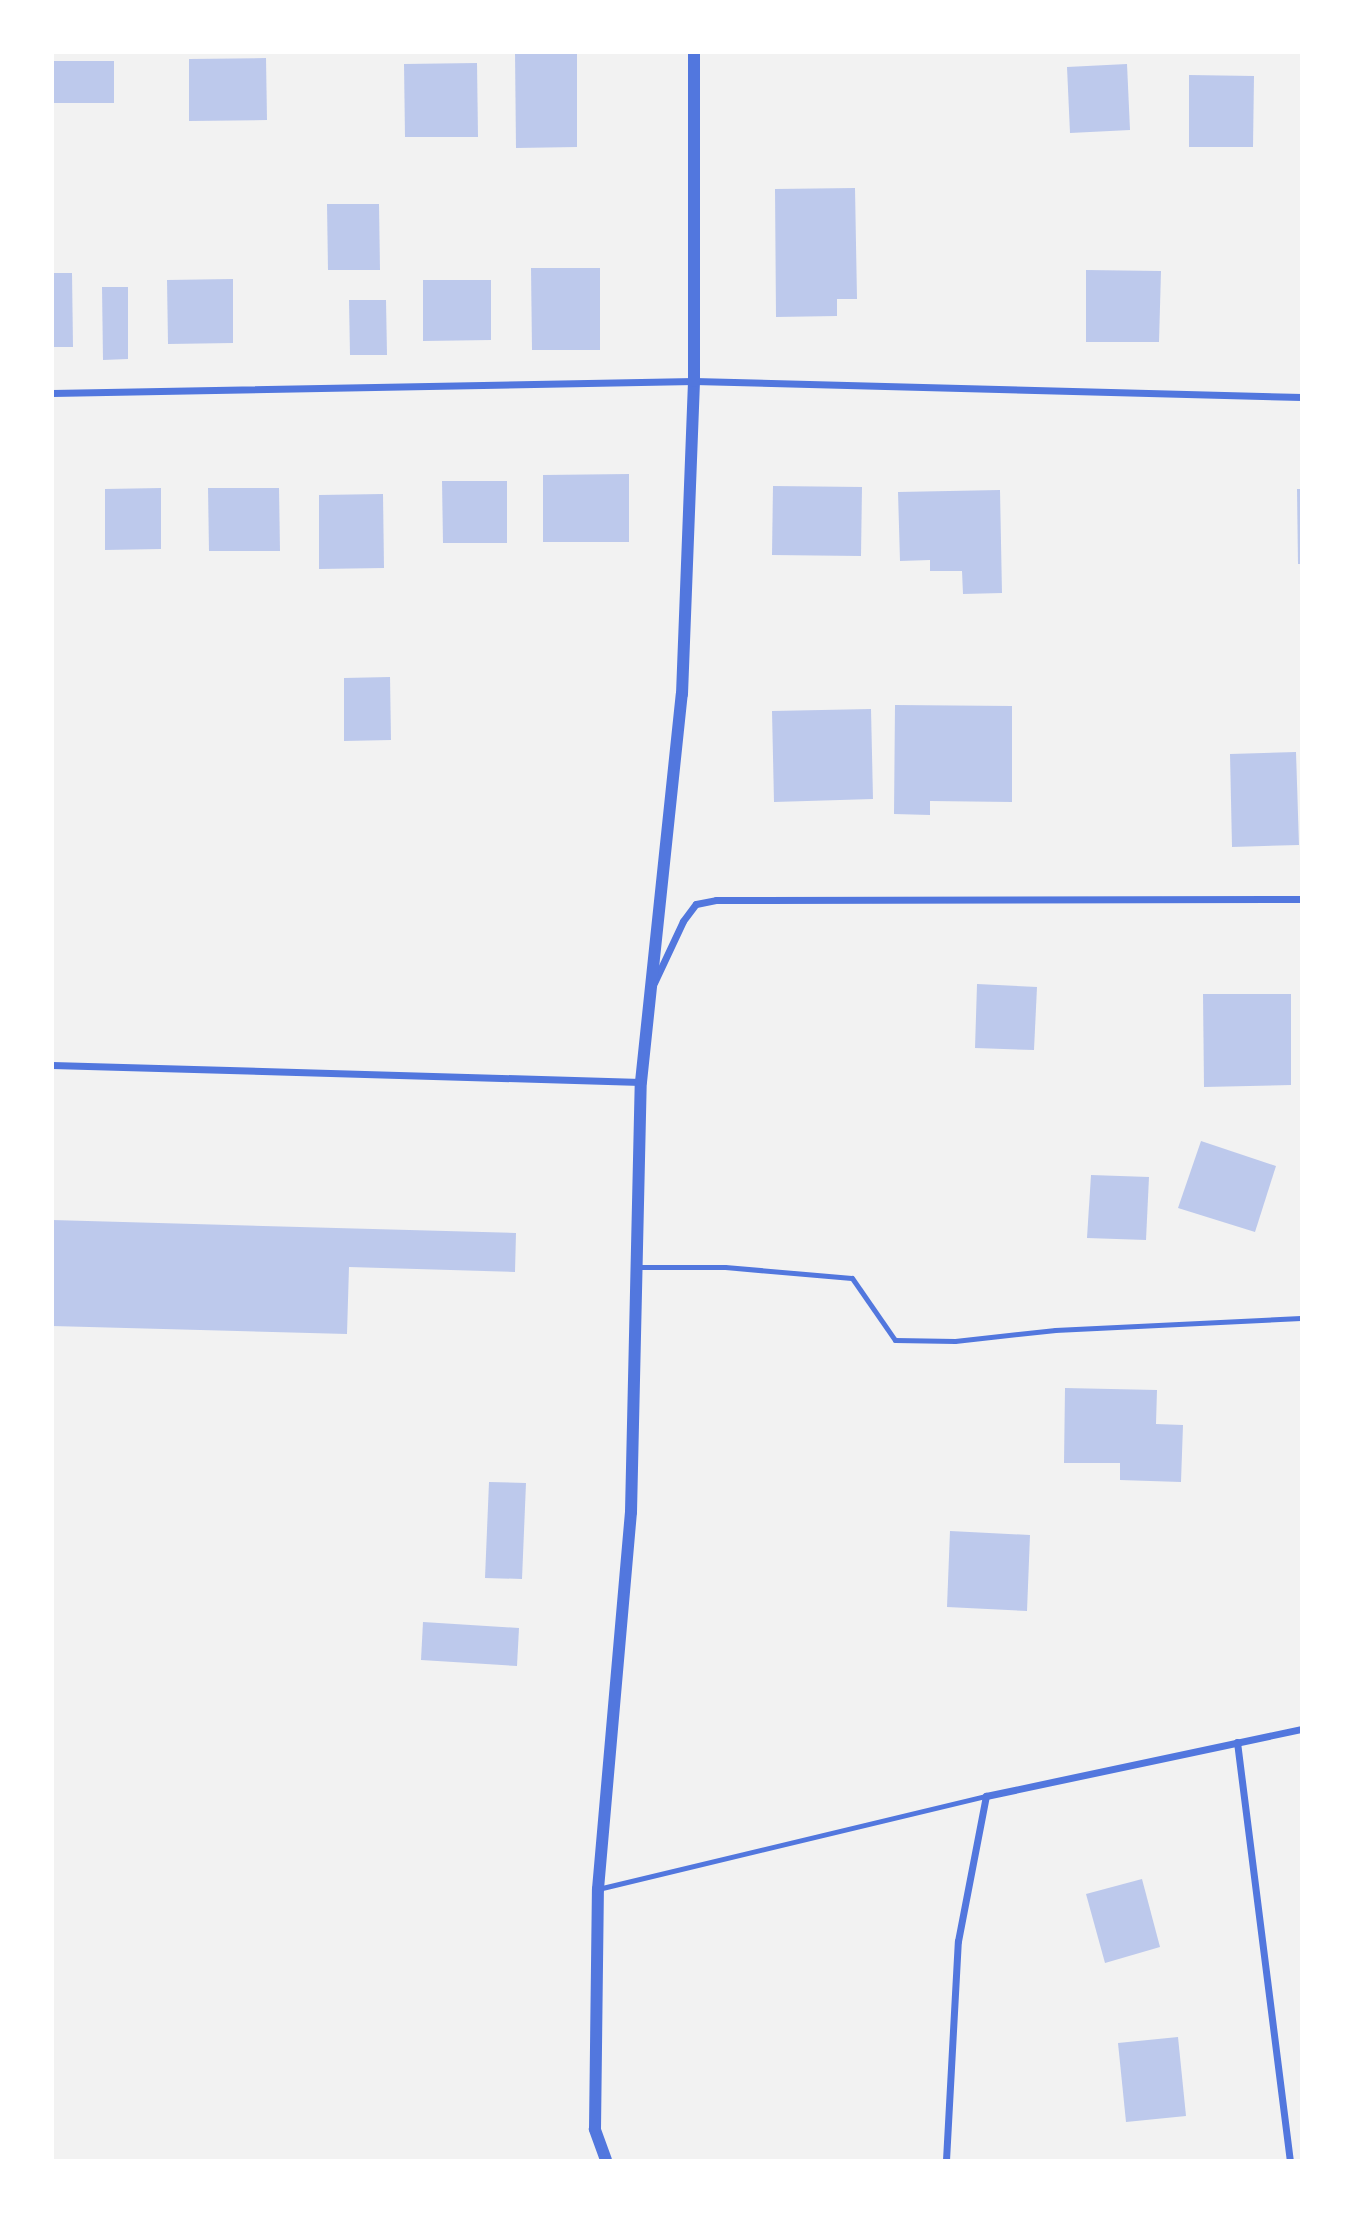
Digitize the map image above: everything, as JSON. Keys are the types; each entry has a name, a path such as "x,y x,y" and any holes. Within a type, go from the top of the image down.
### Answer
{"street":[{"path":"606,2161 595,2129 598,1889 631,1512 641,1082 681,694 694,381 694,52"},
{"path":"52,393 694,381 1301,397"},
{"path":"653,986 683,920 696,904 716,900 1301,899"},
{"path":"52,1065 641,1082"},
{"path":"946,2161 958,1941 986,1796 1301,1729"},
{"path":"1237,1742 1290,2161"}],"lane":[{"path":"637,1267 724,1267 852,1278 895,1340 955,1341 1055,1330 1301,1318"},
{"path":"598,1889 986,1796"}],"building":[{"path":"515,52 577,52 577,147 516,148"},
{"path":"266,58 267,120 189,121 189,59"},
{"path":"52,61 114,61 114,103 52,103"},
{"path":"477,63 478,137 405,137 404,64"},
{"path":"1127,64 1130,130 1070,133 1067,67"},
{"path":"1189,75 1254,76 1253,147 1189,147"},
{"path":"855,188 857,299 837,299 837,316 776,317 775,189"},
{"path":"327,204 379,204 380,270 328,270"},
{"path":"531,268 600,268 600,350 532,350"},
{"path":"1086,270 1161,271 1159,342 1086,342"},
{"path":"52,273 72,273 73,347 52,347"},
{"path":"233,279 233,343 168,344 167,280"},
{"path":"423,280 491,280 491,340 423,341"},
{"path":"102,287 128,287 128,359 103,360"},
{"path":"349,300 386,300 387,355 350,355"},
{"path":"629,474 629,542 543,542 543,475"},
{"path":"442,481 507,481 507,543 443,543"},
{"path":"773,486 862,487 861,556 772,555"},
{"path":"161,488 161,549 105,550 105,489"},
{"path":"208,488 279,488 280,551 209,551"},
{"path":"1297,489 1302,489 1302,564 1298,564"},
{"path":"1000,490 1002,593 963,594 962,571 930,571 930,560 900,561 898,492"},
{"path":"383,494 384,568 319,569 319,495"},
{"path":"390,677 391,740 344,741 344,678"},
{"path":"895,705 1012,706 1012,802 930,801 930,815 894,814"},
{"path":"871,709 873,799 774,802 772,711"},
{"path":"1296,752 1299,845 1232,847 1230,754"},
{"path":"977,984 1037,987 1034,1050 975,1048"},
{"path":"1203,994 1291,994 1291,1085 1204,1087"},
{"path":"1201,1141 1276,1166 1255,1232 1178,1208"},
{"path":"1091,1175 1149,1177 1146,1240 1087,1238"},
{"path":"52,1220 516,1233 515,1272 349,1267 347,1334 52,1326"},
{"path":"1065,1388 1157,1390 1156,1424 1183,1425 1181,1482 1120,1480 1120,1463 1064,1463"},
{"path":"489,1482 526,1483 522,1579 485,1578"},
{"path":"950,1531 1030,1535 1027,1611 947,1607"},
{"path":"423,1622 519,1628 517,1666 421,1660"},
{"path":"1142,1879 1160,1947 1105,1963 1086,1894"},
{"path":"1178,2037 1186,2116 1126,2122 1118,2043"}]}
